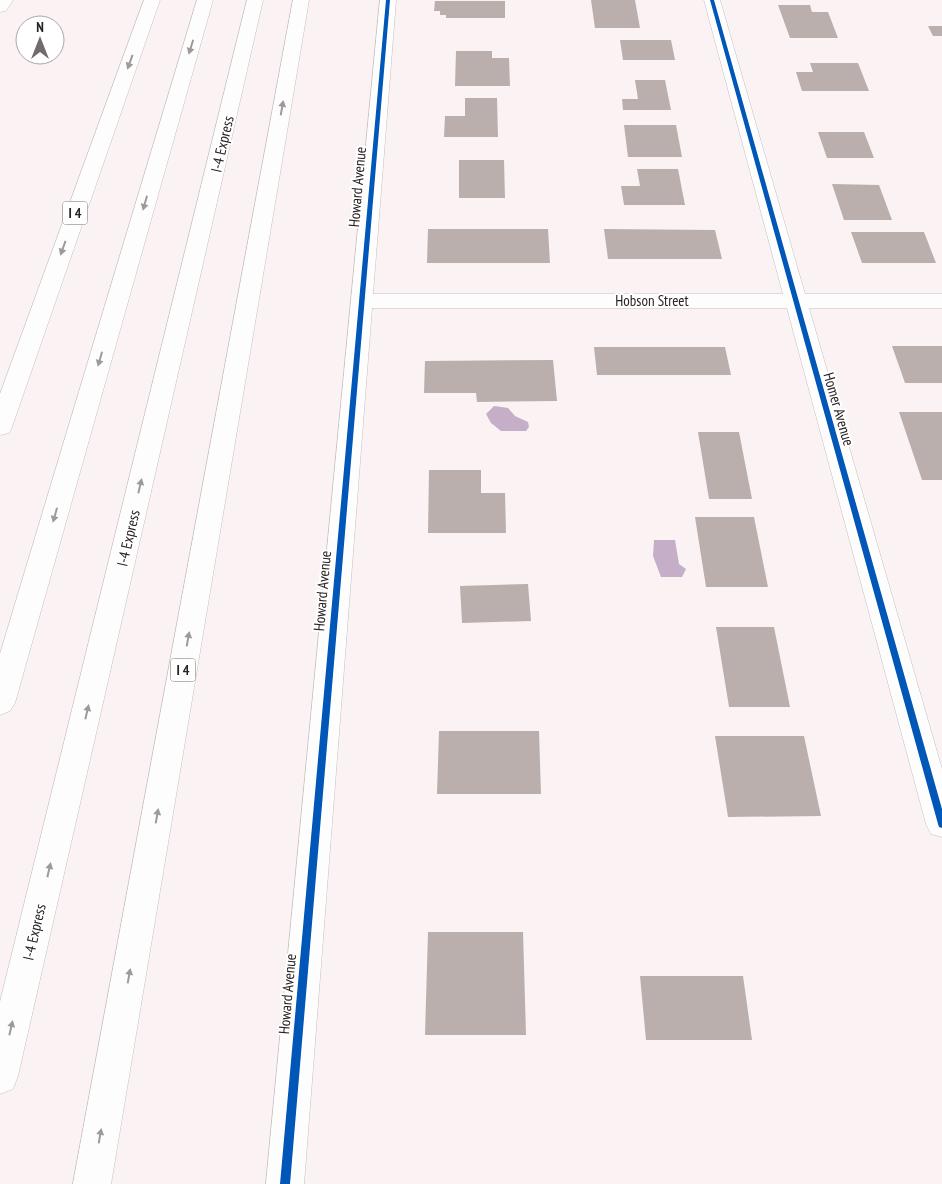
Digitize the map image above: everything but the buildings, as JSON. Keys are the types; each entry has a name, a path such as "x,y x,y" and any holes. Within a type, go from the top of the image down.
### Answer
{"main road":[{"path":"0,7 4,0"},
{"name":"I 4","path":"0,427 152,0"},
{"path":"0,703 205,0"},
{"name":"I-4 Express","path":"0,1076 255,0"},
{"name":"I 4","path":"92,1184 301,0"},
{"name":"Howard Avenue","path":"285,1184 388,0"},
{"name":"Homer Avenue","path":"712,0 794,300 942,824"},
{"name":"Hobson Street","path":"361,301 942,301"}],"shaded area":[{"path":"494,406 508,408 515,416 528,422 529,427 526,431 501,431 491,423 486,414"},
{"path":"654,540 675,540 679,564 686,569 682,577 661,577 653,556"}],"cycle path":[{"path":"285,1184 388,0"},
{"path":"712,0 942,824"}]}
